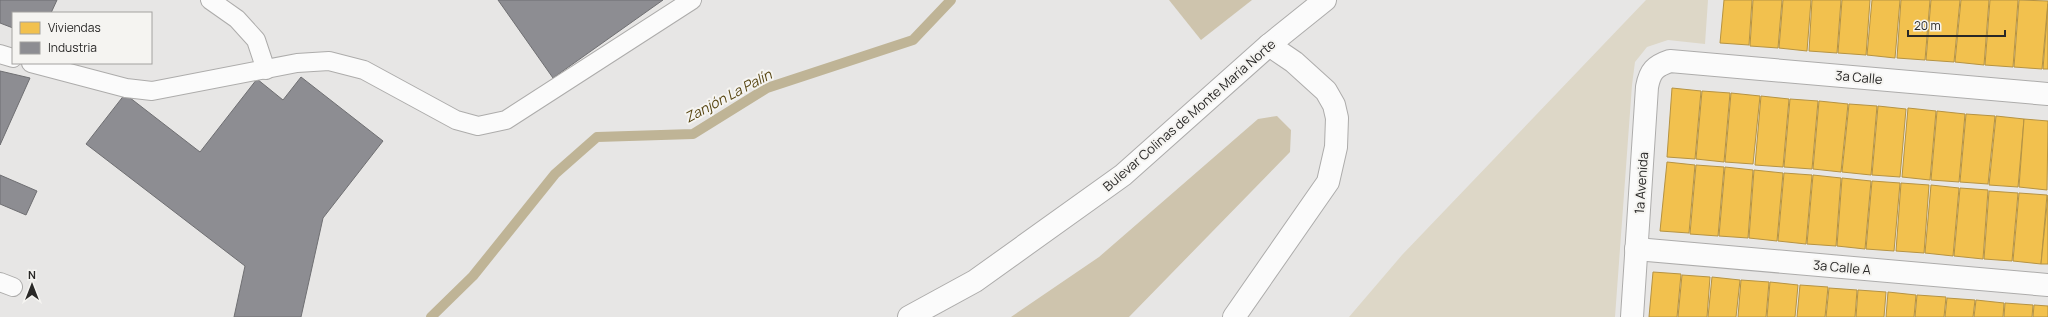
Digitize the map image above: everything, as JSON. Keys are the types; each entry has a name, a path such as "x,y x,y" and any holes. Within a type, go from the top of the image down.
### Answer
{"street":[{"name":"Bulevar Colinas de Monte María Norte","path":"909,317 975,281 1123,175 1269,45 1325,0"},
{"path":"1234,317 1328,182 1336,147 1337,118 1334,105 1326,91 1303,70 1269,45"},
{"name":"3a Calle","path":"1670,61 2048,94"},
{"name":"1a Avenida","path":"1632,317 1648,78 1656,67 1670,61"},
{"name":"3a Calle A","path":"1636,249 2048,285"}],"lane":[{"path":"210,0 237,19 256,40 266,70"},
{"path":"35,64 126,88 152,91 297,63 329,61 364,70 449,116 478,126 506,120 692,0"},
{"path":"0,54 12,58"}],"shaded area":[{"path":"1169,0 1252,0 1201,40"},
{"path":"1646,0 1708,0 1705,44 1668,40 1647,47 1635,62 1615,317 1349,317 1402,255"},
{"path":"1277,116 1291,130 1290,152 1129,317 1011,317 1099,257 1258,119"}],"building: Viviendas":[{"path":"1724,0 1752,0 1749,45 1720,43"},
{"path":"1753,0 1782,0 1778,48 1750,46"},
{"path":"1783,0 1811,0 1807,51 1779,48"},
{"path":"1812,0 1841,0 1837,53 1809,51"},
{"path":"1842,0 1870,0 1866,55 1838,53"},
{"path":"1872,0 1900,0 1895,58 1867,55"},
{"path":"1901,0 1930,0 1925,60 1897,58"},
{"path":"1931,0 1960,0 1954,62 1926,60"},
{"path":"1961,0 1989,0 1984,65 1955,62"},
{"path":"1990,0 2018,0 2013,67 1985,65"},
{"path":"2019,0 2048,1 2042,69 2014,67"},
{"path":"2048,4 2048,69 2043,69"},
{"path":"1672,88 1701,91 1695,159 1667,157"},
{"path":"1702,91 1730,93 1724,162 1696,159"},
{"path":"1731,93 1760,96 1753,164 1725,162"},
{"path":"1761,96 1789,99 1783,167 1755,165"},
{"path":"1790,99 1818,101 1812,169 1784,167"},
{"path":"1819,101 1848,104 1841,172 1813,169"},
{"path":"1849,104 1877,106 1871,175 1842,172"},
{"path":"1878,106 1906,109 1900,177 1872,175"},
{"path":"1908,108 1936,111 1930,180 1902,177"},
{"path":"1937,111 1965,114 1959,182 1931,180"},
{"path":"1966,114 1995,116 1988,184 1960,182"},
{"path":"1996,116 2024,119 2018,187 1989,185"},
{"path":"2024,119 2048,121 2047,190 2019,187"},
{"path":"1667,162 1695,165 1689,233 1660,231"},
{"path":"1696,165 1724,167 1718,236 1690,234"},
{"path":"1725,167 1753,170 1748,238 1719,236"},
{"path":"1754,170 1783,173 1777,241 1749,238"},
{"path":"1784,173 1812,175 1806,244 1778,241"},
{"path":"1813,175 1841,178 1836,246 1807,244"},
{"path":"1842,178 1871,181 1865,249 1837,246"},
{"path":"1872,181 1900,183 1894,251 1866,249"},
{"path":"1901,183 1929,185 1924,253 1896,251"},
{"path":"1931,185 1959,188 1953,256 1925,253"},
{"path":"1960,188 1988,190 1983,259 1954,256"},
{"path":"1989,191 2018,193 2012,261 1984,259"},
{"path":"2019,193 2047,195 2041,264 2013,261"},
{"path":"2048,195 2048,264 2041,264"},
{"path":"1653,272 1681,274 1677,317 1649,317"},
{"path":"1682,275 1710,277 1707,317 1678,317"},
{"path":"1712,277 1740,280 1736,317 1708,317"},
{"path":"1741,280 1769,282 1766,317 1738,317"},
{"path":"1770,282 1798,285 1795,317 1767,317"},
{"path":"1800,285 1828,287 1825,317 1797,317"},
{"path":"1829,288 1857,290 1855,317 1826,317"},
{"path":"1858,290 1886,292 1884,317 1856,317"},
{"path":"1888,292 1916,295 1914,317 1886,317"},
{"path":"1917,295 1946,297 1944,317 1915,317"},
{"path":"1947,298 1975,300 1973,317 1945,317"},
{"path":"1976,300 2004,303 2003,317 1974,317"},
{"path":"2005,303 2033,305 2032,317 2004,317"},
{"path":"2034,305 2048,306 2048,317 2033,317"}],"building: Industria":[{"path":"0,0 57,0 51,12 12,12 12,28 0,23"},
{"path":"498,0 663,0 553,78"},
{"path":"0,71 30,78 0,145"},
{"path":"301,77 383,141 323,218 301,317 234,317 245,266 86,144 125,94 200,152 257,79 283,100"},
{"path":"0,175 37,191 26,215 0,204"}],"waterway":[{"name":"Zanjón La Palín","path":"431,317 473,276 555,174 597,137 693,134 767,88 913,40 951,0"}]}
